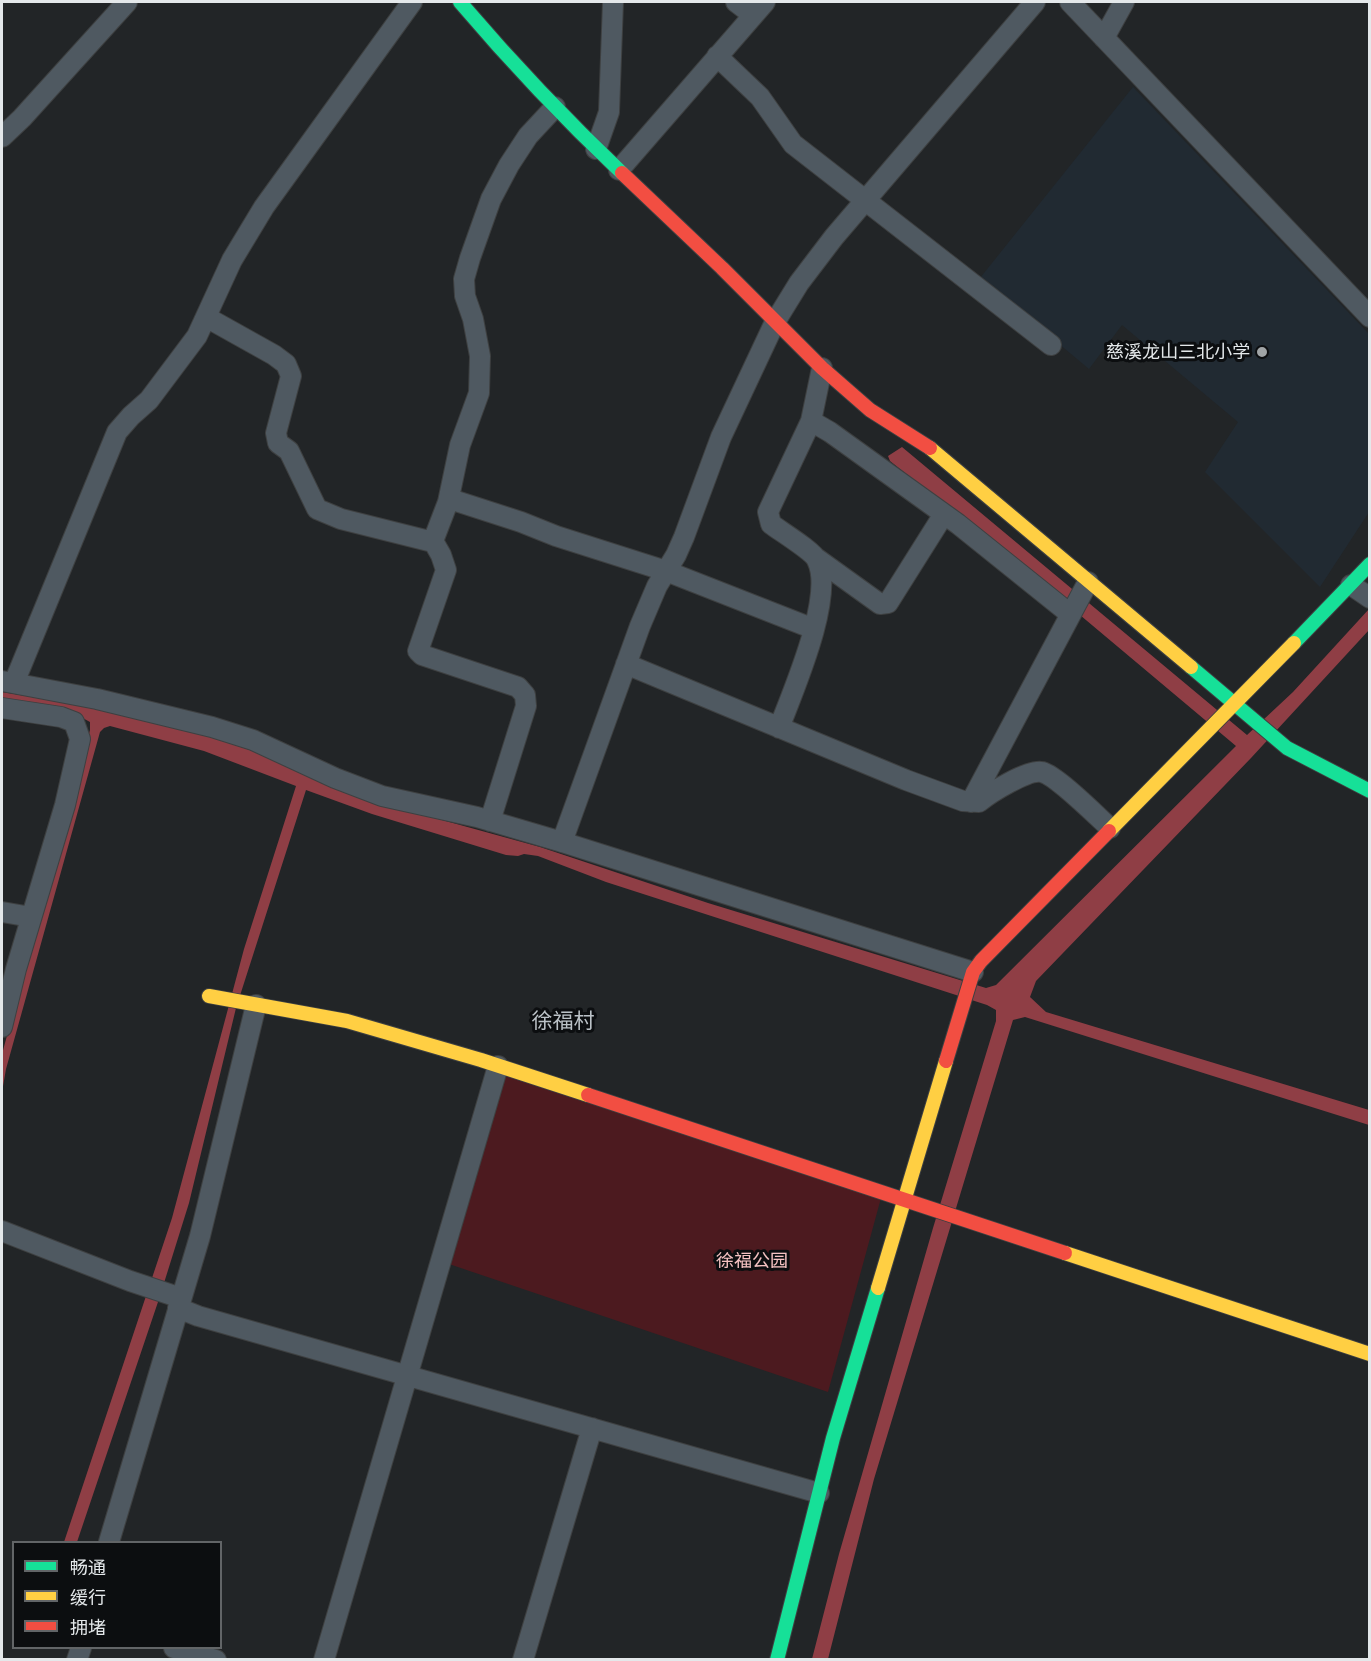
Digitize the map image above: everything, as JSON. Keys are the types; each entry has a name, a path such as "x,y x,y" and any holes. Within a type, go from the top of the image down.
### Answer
{"street":[{"path":"2,137 127,2"},
{"path":"412,2 264,207 232,260 197,336 149,400 130,416 117,432 8,682 146,710 212,727 252,740 335,778 382,796 490,821 562,842 973,972"},
{"path":"460,2 510,60 596,149 722,268 822,368 870,410 939,454 1232,704 1287,748 1370,791"},
{"path":"596,149 609,112 613,2"},
{"path":"619,170 759,8 736,2"},
{"path":"562,842 626,664 657,586 684,537 721,436 775,322 799,283 866,200 1035,2"},
{"path":"1070,2 1370,316"},
{"path":"1104,38 1124,2"},
{"path":"717,56 760,97 793,144 1051,345"},
{"path":"490,821 526,706 525,695 518,687 418,651 446,570 434,541 448,502 460,445 479,393 480,356 473,319 465,296 464,279 491,199 528,136 555,107"},
{"path":"206,317 286,364 291,376 276,433 278,443 289,451 317,509 341,519 434,541"},
{"path":"822,368 811,421 768,512 771,524 880,604 888,603 944,514"},
{"path":"811,421 830,432 944,514 1070,614"},
{"path":"448,502 453,500 666,571 814,629"},
{"path":"779,728 812,643 821,596 820,568 816,558"},
{"path":"777,1659 837,1427 973,972 1110,828 1370,564"},
{"path":"971,802 1088,582"},
{"path":"1351,585 1370,598"},
{"path":"626,664 906,780 963,801 979,802 987,795 1032,772 1043,772 1059,783 1110,828"},
{"path":"2,708 61,717 74,722 80,739 65,805 31,917 2,1027"},
{"path":"2,912 31,917"},
{"path":"209,996 347,1021 498,1066 1370,1354"},
{"path":"109,1541 202,1225 256,1005"},
{"path":"324,1659 498,1066"},
{"path":"2,1231 130,1281 180,1303 198,1316 819,1493"},
{"path":"523,1659 592,1428"},
{"path":"181,1649 216,1659"}],"shaded area":[{"name":"慈溪龙山三北小学","path":"1133,87 1369,334 1369,512 1320,587 1205,472 1238,422 1122,325 1089,369 980,278"},
{"path":"902,447 1247,735 1293,692 1369,609 1369,630 1251,758 1036,981 1030,997 1046,1012 1369,1110 1369,1125 1025,1017 1013,1020 874,1479 828,1659 812,1659 839,1554 933,1228 996,1021 996,1010 987,1005 606,882 538,856 506,855 372,814 306,790 236,1008 189,1203 159,1299 77,1541 64,1541 172,1218 244,949 296,786 204,751 110,726 100,732 6,1069 2,1092 2,1054 90,730 90,722 77,715 2,702 2,692 105,709 200,733 413,812 540,847 708,903 986,988 996,985 1236,746 1024,568 890,461 888,456"}],"green space":[{"name":"徐福公园","path":"499,1072 881,1198 828,1392 443,1262"}],"traffic: fast":[{"path":"460,2 539,90 622,173"},
{"path":"1294,643 1370,564"},
{"path":"1191,667 1287,748 1370,791"},
{"path":"777,1660 833,1438 878,1288"}],"traffic: slow":[{"path":"930,448 1191,667"},
{"path":"1109,831 1294,643"},
{"path":"209,996 347,1021 481,1060 588,1095"},
{"path":"878,1288 946,1061"},
{"path":"1065,1253 1370,1354"}],"traffic: jam":[{"path":"622,173 822,368 870,410 930,448"},
{"path":"946,1061 973,972 981,961 1109,831"},
{"path":"588,1095 1065,1253"}],"place":[{"name":"慈溪龙山三北小学","path":"1262,352"}],"district":[{"name":"徐福村","path":"563,1021"}]}
